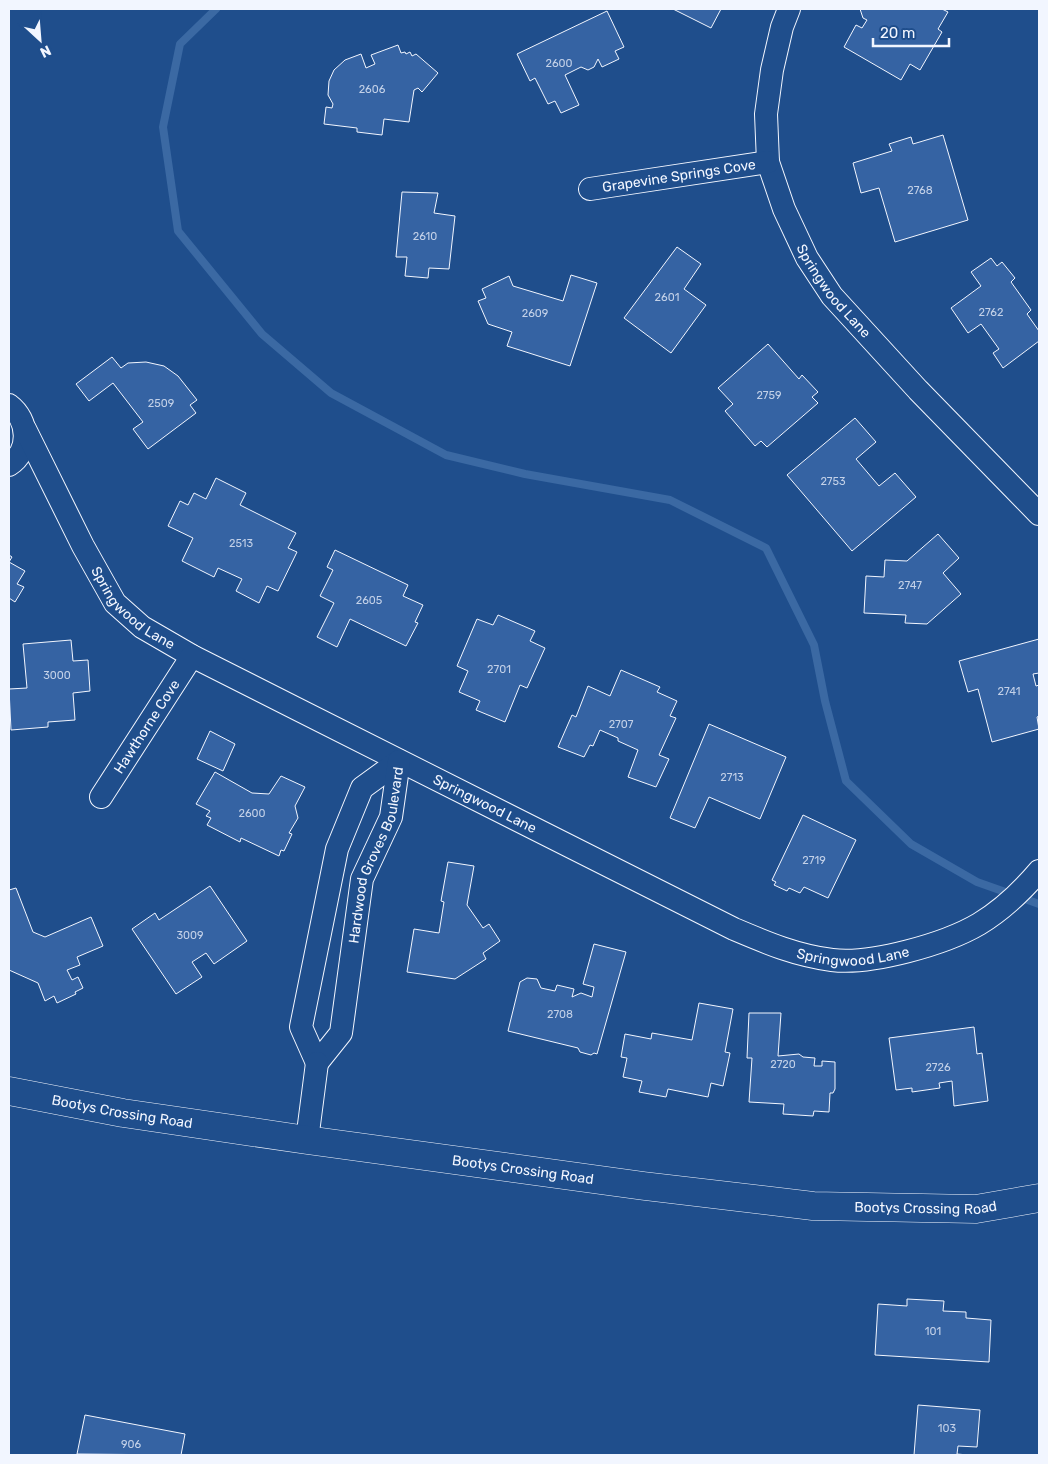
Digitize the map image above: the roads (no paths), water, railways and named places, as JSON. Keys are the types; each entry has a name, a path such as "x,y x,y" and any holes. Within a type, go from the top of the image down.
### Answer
{"street":[{"name":"Springwood Lane","path":"789,9 782,27 772,70 766,114 768,162 784,209 807,258 832,296 918,390 1039,514"},
{"name":"Grapevine Springs Cove","path":"590,189 768,162"},
{"name":"Springwood Lane","path":"9,406 21,418 84,546 115,603 142,627 192,656 734,929 789,952 833,961 870,959 909,950 956,935 979,924 1016,896 1039,871"},
{"path":"9,465 21,453 25,442 25,429"},
{"name":"Hawthorne Cove","path":"102,797 192,656"},
{"name":"Hardwood Groves Boulevard","path":"399,761 391,817 362,879 341,1033 317,1063 301,1027 336,849 362,788 399,761"},
{"path":"307,1140 317,1063"},
{"name":"Bootys Crossing Road","path":"9,1091 123,1113 307,1140 644,1186 813,1206 976,1209 1039,1198"}],"waterway":[{"path":"216,9 180,44 163,127 178,231 262,334 331,393 446,455 525,474 670,500 766,548 814,645 825,701 846,781 911,844 977,882 1039,904"}]}
